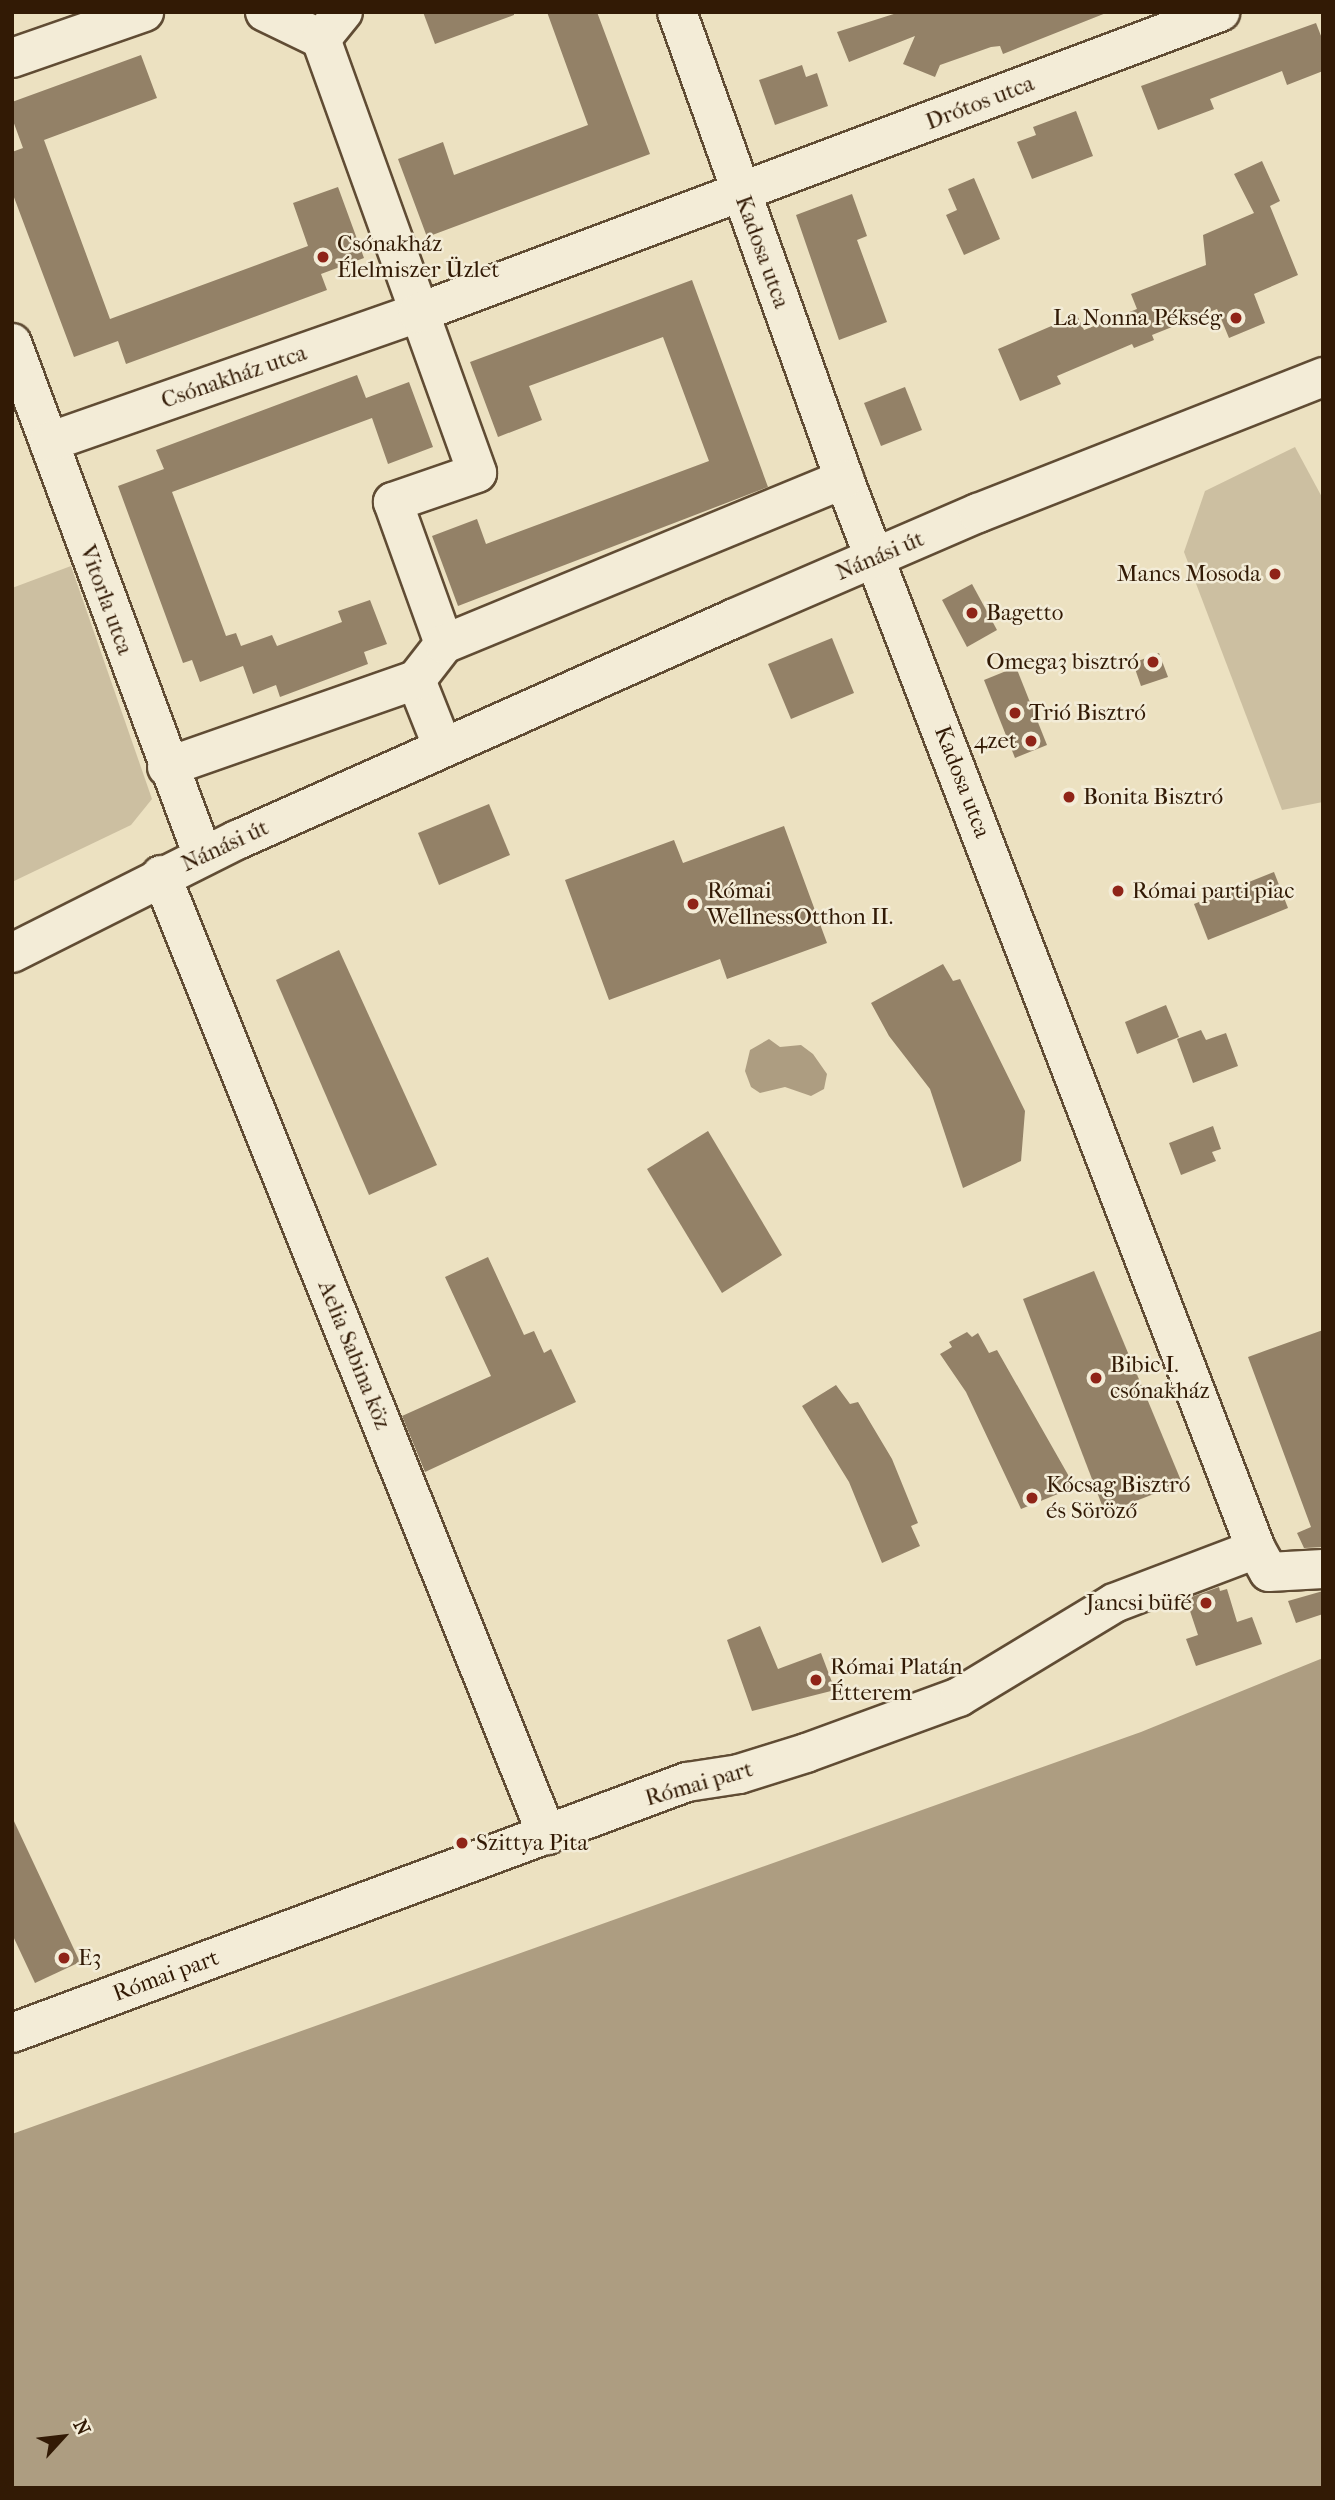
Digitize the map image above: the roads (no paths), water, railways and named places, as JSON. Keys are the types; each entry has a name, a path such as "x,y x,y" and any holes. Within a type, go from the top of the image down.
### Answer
{"street":[{"path":"12,58 144,12"},
{"path":"265,12 332,25 418,313 477,473 393,502 444,644"},
{"name":"Kadosa utca","path":"677,12 844,479 877,558 1256,1549"},
{"name":"Drótos utca","path":"741,193 1220,12"},
{"name":"Csónakház utca","path":"49,442 418,313 741,193"},
{"name":"Vitorla utca","path":"12,343 167,767 203,856"},
{"name":"Nánási út","path":"12,953 161,875 443,748 877,558 1323,377"},
{"path":"167,767 416,680 444,644 844,479"},
{"path":"416,680 443,748"},
{"name":"Aelia Sabina köz","path":"161,875 547,1835"},
{"path":"1256,1549 1269,1572 1323,1569"},
{"name":"Római part","path":"12,2033 687,1782 792,1757 959,1697 1114,1603 1256,1549"}],"place":[{"name":"Csónakház Élelmiszer Üzlet","path":"323,257"},
{"name":"La Nonna Pékség","path":"1236,318"},
{"name":"Mancs Mosoda","path":"1275,574"},
{"name":"Bagetto","path":"972,613"},
{"name":"Omega3 bisztró","path":"1153,662"},
{"name":"Trió Bisztró","path":"1015,713"},
{"name":"4zet","path":"1031,741"},
{"name":"Bonita Bisztró","path":"1069,797"},
{"name":"Római parti piac","path":"1118,891"},
{"name":"Római WellnessOtthon II.","path":"693,904"},
{"name":"Bibic I. csónakház","path":"1096,1378"},
{"name":"Kócsag Bisztró és Söröző","path":"1032,1498"},
{"name":"Jancsi büfé","path":"1206,1603"},
{"name":"Római Platán Étterem","path":"816,1680"},
{"name":"Szittya Pita","path":"462,1843"},
{"name":"E3","path":"64,1958"}]}
